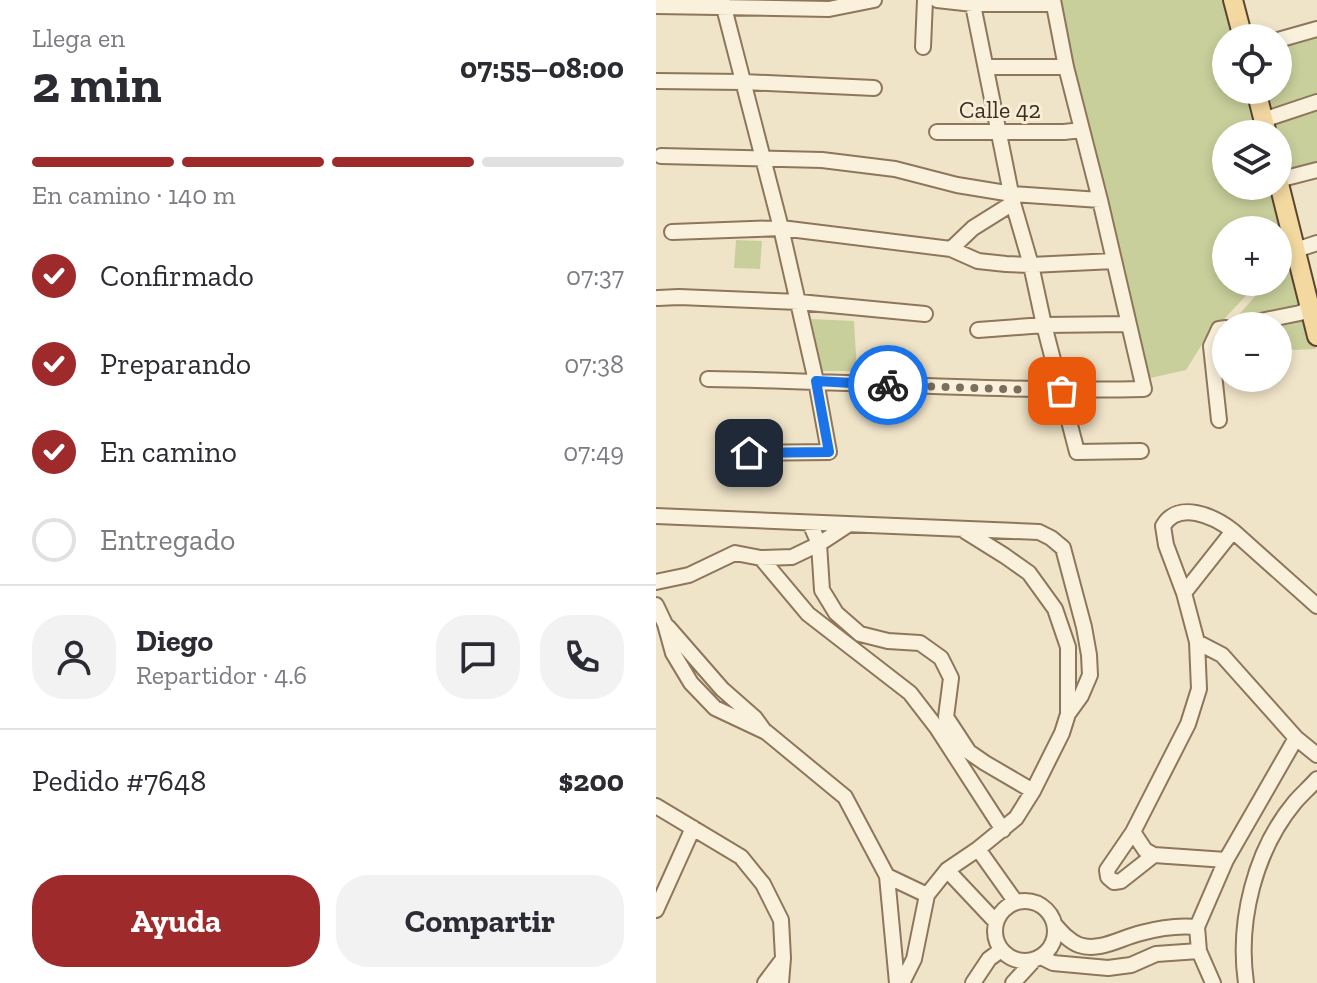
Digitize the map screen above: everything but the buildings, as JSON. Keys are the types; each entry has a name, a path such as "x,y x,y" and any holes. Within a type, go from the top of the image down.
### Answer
{"main road":[{"path":"1233,0 1239,24"},
{"path":"1283,200 1314,321"}],"street":[{"path":"656,6 722,4 829,9 874,0"},
{"path":"923,47 925,0"},
{"path":"708,379 1062,391 1144,389 1053,2 937,0"},
{"path":"973,2 1012,199 1077,452 1141,451"},
{"path":"722,4 799,302 829,452 749,453"},
{"path":"1292,36 1317,29"},
{"path":"986,67 1066,67"},
{"path":"656,81 874,88"},
{"path":"1280,120 1317,102"},
{"name":"Calle 42","path":"937,132 1082,130"},
{"path":"661,156 822,160 895,169 1012,199 1100,200"},
{"path":"1292,176 1317,170"},
{"path":"951,249 1012,199"},
{"path":"672,232 781,228 951,249 978,261 1031,265 1114,261"},
{"path":"1296,250 1317,243"},
{"path":"658,298 799,302 925,314"},
{"path":"1292,315 1300,313 1314,321"},
{"path":"978,330 1129,324"},
{"path":"1216,392 1219,420"},
{"path":"1154,855 1121,881 1114,882 1108,877 1107,870 1133,832 1188,724 1199,689 1197,642 1184,593 1166,545 1163,526 1168,517 1178,513 1201,514 1220,521 1317,606"},
{"path":"656,516 1039,532 1063,548 1084,627 1090,675 1081,696 1068,714"},
{"path":"810,523 819,544 822,590 836,613 860,634 888,641 920,643 941,658 951,678 946,717 969,752 1033,791"},
{"path":"656,582 689,575 735,553 761,558 792,557 848,525"},
{"path":"900,983 914,959 927,895 947,870 1016,818 1062,733 1068,714 1068,647 1055,609 1029,573 962,530"},
{"path":"1005,556 1006,544 1013,531"},
{"path":"1184,593 1233,531"},
{"path":"761,558 808,614 910,693 937,728 1003,830"},
{"path":"1055,609 1076,600"},
{"path":"656,605 665,624 722,689 766,732 845,797 887,876 900,983"},
{"path":"1197,642 1222,655 1296,738 1317,755"},
{"path":"1213,983 1199,951 1197,927 1226,860 1296,738"},
{"path":"1246,983 1242,960 1245,922 1253,885 1269,840 1294,802 1317,779"},
{"path":"656,806 741,857 763,884 781,920 781,983"},
{"path":"656,910 693,828"},
{"path":"1133,832 1145,850 1154,855 1226,860"},
{"path":"978,849 1015,901"},
{"path":"947,870 995,921"},
{"path":"887,876 927,895"},
{"path":"1197,927 1179,926 1138,933 1101,947 1082,946 1070,940 1055,925 1049,912 1037,903 1023,900 1003,909 995,921 995,936 1001,950 1019,961 1037,958 1053,963 1108,968 1131,965 1156,954 1199,951"},
{"path":"1013,983 1051,947 1055,925"},
{"path":"973,983 989,959 1001,950"},
{"path":"765,983 783,958"}],"green space":[{"path":"1050,0 1231,0 1237,24 1212,24 1212,104 1258,104 1262,120 1212,120 1212,200 1282,200 1286,216 1212,216 1212,296 1246,296 1231,312 1212,312 1212,332 1186,370 1146,379 1130,322 1125,270 1115,262 1090,146 1089,125"},
{"path":"1317,36 1317,97 1271,112 1269,104 1292,104 1292,42"},
{"path":"1317,107 1317,164 1292,170 1292,120 1275,120"},
{"path":"736,240 762,241 760,269 734,268"},
{"path":"1294,260 1316,349 1292,349 1292,312 1241,312 1255,296 1292,296"},
{"path":"811,319 854,321 857,371 822,371"}],"way so far":[{"path":"888,385 1062,391"}],"route":[{"path":"749,453 829,452 816,381 888,385"}]}
